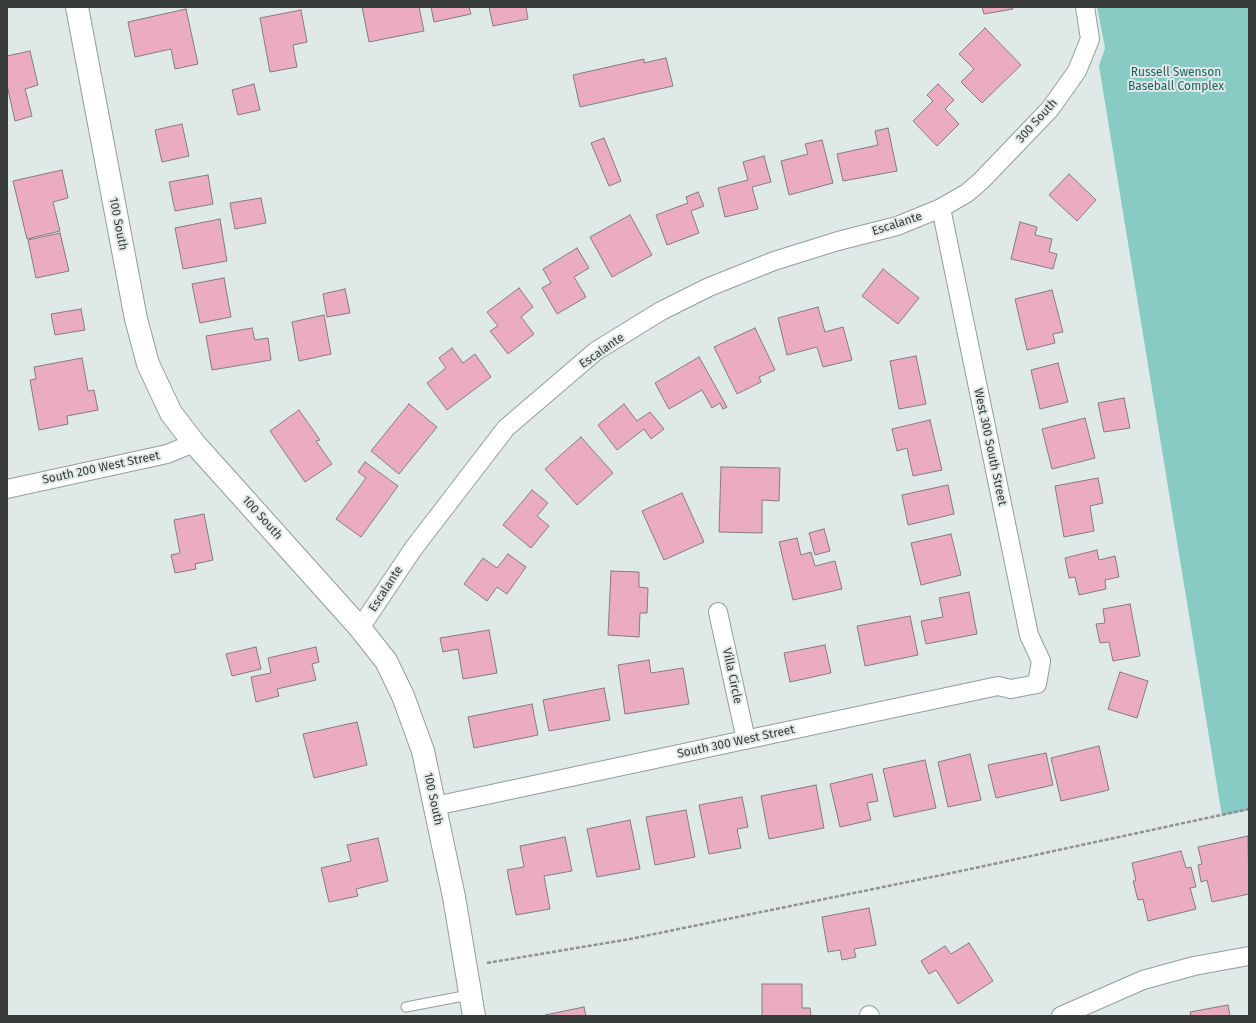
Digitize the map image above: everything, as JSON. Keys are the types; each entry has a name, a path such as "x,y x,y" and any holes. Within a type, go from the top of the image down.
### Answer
{"street":[{"name":"100 South","path":"77,7 136,318 148,364 171,413 194,443 360,628 386,661 403,696 423,751 454,897 474,1016"},
{"name":"300 South","path":"941,208 967,193 981,181 1054,104 1077,71 1090,38 1084,7"},
{"name":"Escalante","path":"360,628 413,549 506,428 596,351 661,311 709,287 774,261 838,241 897,226 941,208"},
{"name":"West 300 South Street","path":"941,208 1029,635 1041,661 1037,684"},
{"name":"South 200 West Street","path":"7,489 167,454 194,443"},
{"name":"Villa Circle","path":"718,612 746,740"},
{"name":"South 300 West Street","path":"435,806 998,686 1011,690 1037,684"},
{"path":"1061,1016 1142,980 1194,966 1249,956"}],"lane":[{"path":"406,1007 470,995"}],"path":[{"path":"492,962 638,937 961,871 1249,809"}],"green space":[{"name":"Russell Swenson Baseball Complex","path":"1097,7 1249,7 1249,810 1222,816 1099,66 1105,48"}],"building":[{"path":"362,7 419,7 424,31 369,42"},
{"path":"431,7 469,7 471,14 434,22"},
{"path":"489,7 526,7 528,19 493,26"},
{"path":"982,7 1012,7 1013,9 984,14"},
{"path":"186,9 198,64 175,69 171,49 135,57 128,22"},
{"path":"301,10 307,42 293,45 297,67 270,72 260,18"},
{"path":"985,28 1021,65 982,103 961,82 974,69 959,54"},
{"path":"30,51 38,85 25,89 32,116 15,121 7,85 7,56"},
{"path":"666,58 673,86 580,107 573,75 644,59 644,63"},
{"path":"254,84 260,110 238,115 232,90"},
{"path":"938,84 954,100 945,109 959,124 937,146 913,121 933,101 927,95"},
{"path":"182,124 189,156 162,162 155,130"},
{"path":"888,128 897,171 843,181 837,154 878,145 875,131"},
{"path":"604,138 621,181 609,186 591,143"},
{"path":"822,140 833,183 789,195 781,161 808,154 805,144"},
{"path":"764,156 771,182 752,187 758,209 725,217 718,188 748,180 743,162"},
{"path":"62,170 68,198 53,202 60,231 27,239 13,181"},
{"path":"1069,174 1096,200 1077,221 1049,195"},
{"path":"208,175 213,204 175,211 169,182"},
{"path":"698,192 704,206 691,211 699,233 667,245 656,215 688,203 686,197"},
{"path":"261,198 266,223 235,229 230,203"},
{"path":"630,215 652,255 612,277 590,237"},
{"path":"220,219 227,261 183,269 175,228"},
{"path":"1020,222 1037,227 1035,235 1052,239 1049,252 1057,254 1053,269 1011,259"},
{"path":"60,233 69,271 36,278 28,240"},
{"path":"577,248 589,268 574,277 586,297 557,314 542,288 551,283 543,269"},
{"path":"883,269 919,298 898,324 862,296"},
{"path":"224,278 231,317 200,323 192,284"},
{"path":"519,288 533,307 521,317 534,334 508,354 490,331 498,326 487,312"},
{"path":"345,289 350,313 327,317 323,294"},
{"path":"1052,290 1063,332 1053,334 1055,343 1027,350 1015,299"},
{"path":"818,307 825,332 843,327 852,360 823,367 817,347 787,355 778,318"},
{"path":"81,309 85,330 55,335 51,314"},
{"path":"324,315 331,354 299,361 292,322"},
{"path":"252,328 255,340 268,338 271,360 212,370 206,336"},
{"path":"755,328 775,370 759,377 761,382 737,394 714,347"},
{"path":"452,348 463,363 475,354 491,377 447,410 427,383 446,368 439,358"},
{"path":"916,356 926,404 899,409 890,361"},
{"path":"699,357 727,407 723,409 720,403 712,408 702,390 669,409 655,383"},
{"path":"82,358 88,391 94,390 98,410 67,416 68,424 39,430 30,380 36,379 34,367"},
{"path":"1058,363 1068,402 1040,409 1031,370"},
{"path":"1124,398 1130,428 1104,432 1098,403"},
{"path":"409,404 437,427 399,474 371,451"},
{"path":"624,404 637,421 650,412 664,429 651,439 644,429 617,450 598,425"},
{"path":"299,410 320,440 316,441 332,464 305,482 270,431"},
{"path":"1085,418 1095,458 1052,469 1042,429"},
{"path":"930,420 942,470 913,476 907,448 897,451 892,429"},
{"path":"581,437 613,473 577,505 545,469"},
{"path":"365,462 398,486 361,537 336,519 366,478 358,472"},
{"path":"721,467 780,468 779,501 762,500 762,533 719,532"},
{"path":"1098,478 1103,503 1090,506 1094,531 1064,537 1055,486"},
{"path":"948,485 954,514 908,525 902,495"},
{"path":"532,490 548,503 537,516 549,526 531,548 503,525"},
{"path":"682,493 704,542 664,560 642,511"},
{"path":"204,514 213,560 195,564 196,569 175,573 171,555 180,553 174,520"},
{"path":"824,529 830,551 815,555 809,533"},
{"path":"951,534 961,575 921,585 911,543"},
{"path":"797,538 801,555 811,552 815,566 835,561 842,589 793,600 779,542"},
{"path":"1097,550 1099,560 1115,556 1119,577 1105,580 1106,589 1079,595 1075,577 1069,578 1065,558"},
{"path":"508,554 526,567 507,594 497,587 487,601 464,584 483,558 497,568"},
{"path":"611,571 639,572 639,587 648,588 647,613 640,613 639,637 608,635"},
{"path":"969,592 977,634 926,644 921,621 943,617 939,598"},
{"path":"1130,604 1140,656 1113,661 1109,642 1100,643 1096,624 1105,623 1103,609"},
{"path":"910,616 918,655 865,666 857,626"},
{"path":"489,630 497,673 463,679 458,649 443,652 440,638"},
{"path":"825,645 831,673 790,682 784,653"},
{"path":"256,647 261,669 232,676 226,654"},
{"path":"316,647 319,662 312,664 316,680 277,689 279,696 256,702 251,677 271,673 268,658"},
{"path":"649,660 651,673 683,668 689,704 625,714 618,665"},
{"path":"1120,672 1148,681 1137,718 1108,709"},
{"path":"604,688 610,720 549,731 543,700"},
{"path":"532,704 538,735 474,748 468,717"},
{"path":"357,722 367,765 314,778 303,734"},
{"path":"1099,746 1109,790 1061,801 1051,758"},
{"path":"1046,753 1053,785 996,798 988,765"},
{"path":"970,754 981,800 948,807 938,762"},
{"path":"925,760 936,808 894,817 883,769"},
{"path":"872,774 878,801 867,803 871,820 840,827 830,784"},
{"path":"816,785 824,828 769,839 761,796"},
{"path":"742,797 748,827 737,829 741,848 709,854 699,805"},
{"path":"686,810 695,857 655,865 646,817"},
{"path":"630,820 640,869 597,877 587,829"},
{"path":"1248,836 1249,894 1212,902 1207,880 1201,882 1198,865 1202,864 1198,847"},
{"path":"565,837 572,871 544,876 550,909 516,915 507,870 524,867 520,846"},
{"path":"378,838 388,881 356,889 358,896 329,902 321,868 351,861 347,845"},
{"path":"1181,851 1186,868 1191,867 1196,887 1190,888 1196,909 1148,921 1143,899 1138,900 1133,881 1136,881 1132,863"},
{"path":"869,908 876,945 854,949 856,957 842,960 840,950 828,952 822,917"},
{"path":"969,943 993,981 958,1004 936,970 929,974 921,961 945,946 951,954"},
{"path":"762,984 802,984 802,1008 810,1008 811,1016 762,1016"},
{"path":"1228,1005 1230,1016 1191,1016 1190,1012"},
{"path":"584,1007 586,1016 545,1015"}]}
